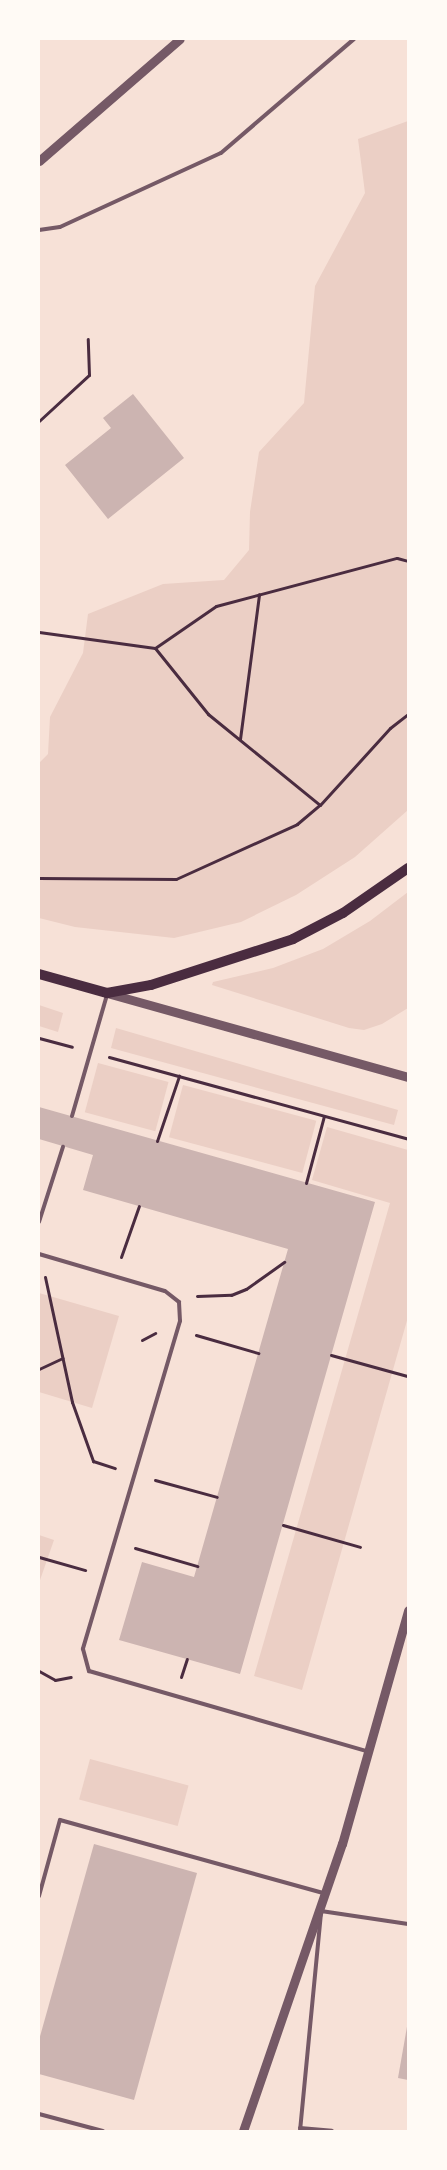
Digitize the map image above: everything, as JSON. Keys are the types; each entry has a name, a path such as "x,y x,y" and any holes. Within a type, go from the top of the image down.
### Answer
{"main road":[{"path":"39,974 107,993 150,985 293,939 343,913 408,868"}],"street":[{"path":"39,161 180,39"},
{"path":"107,993 408,1078"},
{"path":"243,2131 321,1910 369,1751 408,1610"}],"lane":[{"path":"39,230 60,227 220,153 354,39"},
{"path":"72,1116 92,1052 107,993"},
{"path":"39,1222 64,1147"},
{"path":"39,1254 165,1291 179,1302 178,1330 83,1649 89,1671 369,1751"},
{"path":"39,1896 60,1820 326,1893"},
{"path":"332,2131 300,2129 321,1910 408,1924"},
{"path":"39,2114 103,2131"}],"path":[{"path":"39,421 89,375 88,339"},
{"path":"39,632 155,648 216,606 397,558 408,561"},
{"path":"240,740 259,594"},
{"path":"155,648 208,714 320,805"},
{"path":"39,878 176,879 297,824 320,805 390,728 408,714"},
{"path":"39,1038 408,1139"},
{"path":"157,1141 179,1076"},
{"path":"306,1183 324,1116"},
{"path":"114,1277 139,1206"},
{"path":"39,1254 72,1402 93,1461 105,1465"},
{"path":"165,1291 212,1297 231,1295 259,1282 284,1262"},
{"path":"178,1330 258,1353"},
{"path":"331,1355 408,1376"},
{"path":"39,1369 63,1358"},
{"path":"135,1474 217,1497"},
{"path":"282,1525 360,1547"},
{"path":"115,1543 197,1566"},
{"path":"39,1557 90,1572"},
{"path":"39,1671 55,1680 79,1676"}],"shaded area":[{"path":"408,121 408,810 355,857 296,895 241,922 174,938 75,927 39,918 39,763 48,754 50,717 83,653 88,614 163,584 224,580 249,550 250,512 259,452 304,403 315,286 365,193 358,139"},
{"path":"408,892 408,1008 382,1024 364,1030 349,1028 212,985 213,982 273,968 323,949 370,921"},
{"path":"39,1005 63,1013 58,1032 39,1026"},
{"path":"116,1028 398,1110 394,1125 111,1048"},
{"path":"98,1063 169,1082 155,1131 85,1112"},
{"path":"183,1085 316,1121 302,1173 169,1137"},
{"path":"327,1127 408,1150 408,1317 302,1690 254,1676 390,1203 312,1180"},
{"path":"39,1293 119,1316 92,1408 39,1392"},
{"path":"39,1535 54,1540 39,1583"},
{"path":"90,1759 189,1785 178,1826 79,1800"}],"building":[{"path":"133,394 184,458 108,519 65,465 111,428 103,418"},
{"path":"39,1107 375,1202 240,1674 119,1640 142,1562 194,1577 288,1249 83,1190 93,1155 39,1139"},
{"path":"94,1844 197,1873 134,2100 39,2074 39,2040"},
{"path":"408,2021 408,2080 398,2078"}]}
